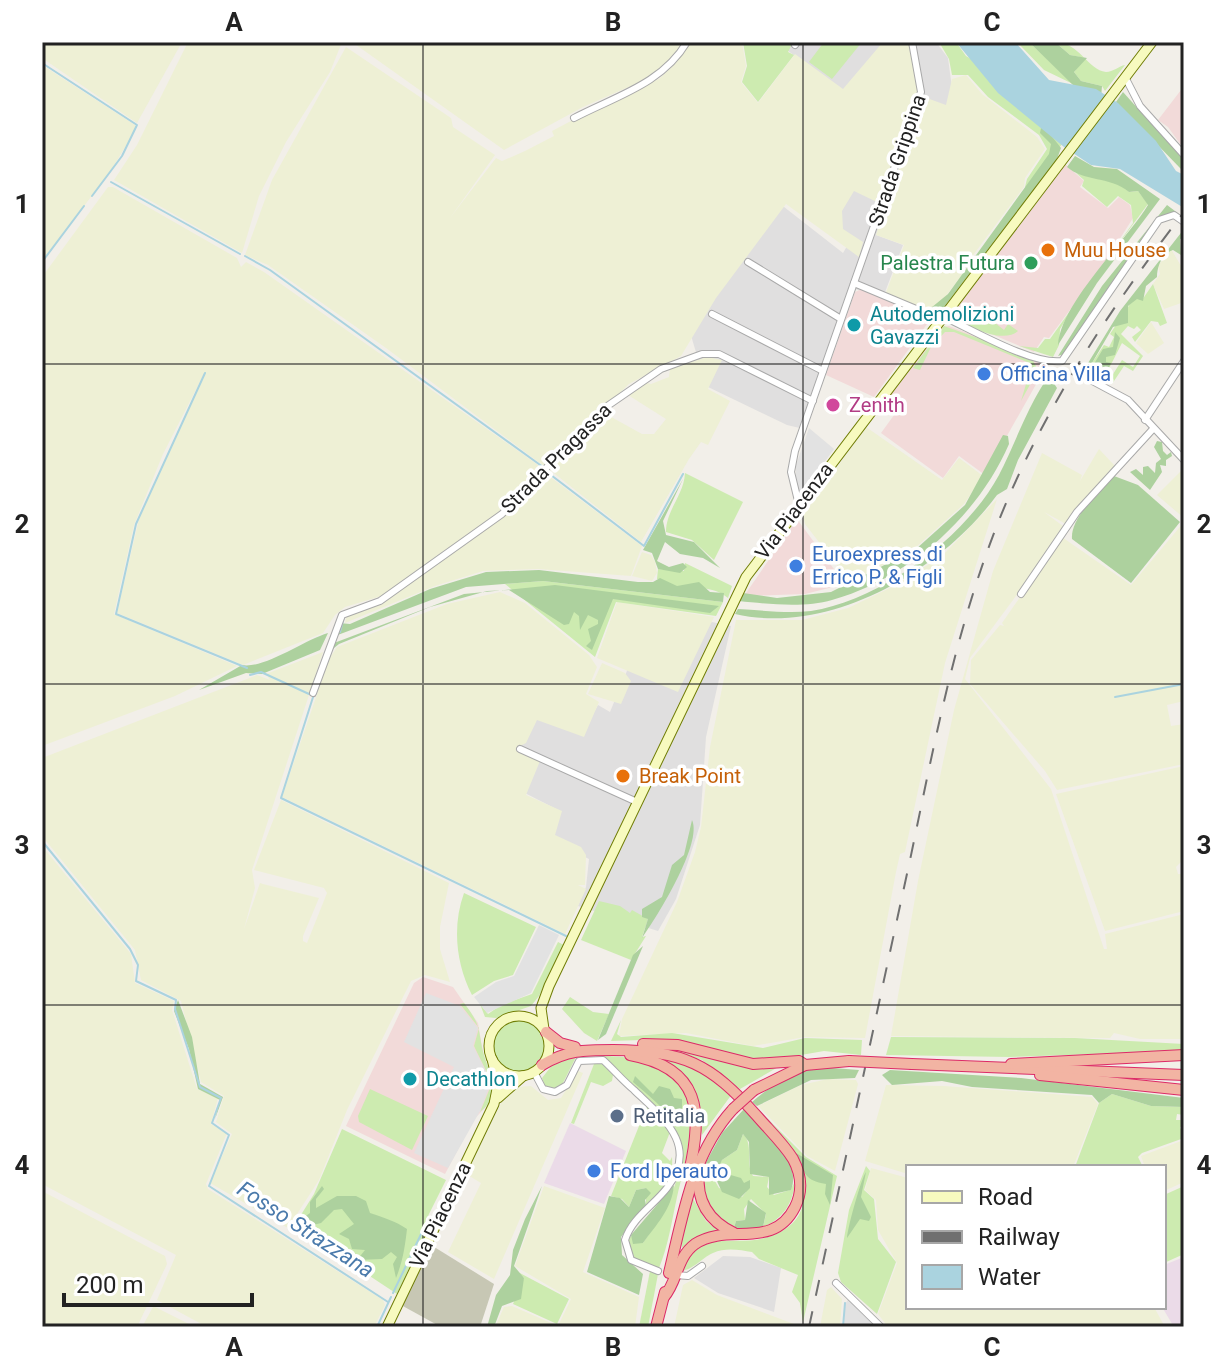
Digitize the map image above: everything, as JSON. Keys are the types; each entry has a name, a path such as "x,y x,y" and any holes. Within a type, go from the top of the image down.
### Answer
{"highway":[{"path":"545,1030 560,1043 589,1049 668,1053 709,1069 732,1089 790,1155 800,1186 787,1220 767,1233 718,1235 693,1246 680,1260 664,1297"},
{"path":"534,1071 561,1054 669,1044 753,1064 799,1061 805,1065"},
{"path":"608,1050 662,1064 678,1076 691,1093 698,1120 685,1188 688,1199"},
{"path":"1008,1068 1014,1062 1184,1055"},
{"path":"656,1327 699,1161 715,1130 754,1090 805,1065 849,1061 1184,1075"},
{"path":"1008,1068 1017,1073 1184,1090"},
{"path":"715,1130 700,1173 699,1195 713,1220 739,1236"}],"main road":[{"name":"Via Piacenza","path":"545,1030 541,1008 549,986 741,586 941,317 1152,42"},
{"name":"Via Piacenza","path":"516,1016 536,1005 549,986"},
{"path":"516,1016 532,1019 545,1030 549,1049 534,1071 506,1087 494,1104 498,1084 489,1047 492,1033 502,1022 516,1016"},
{"path":"492,1059 508,1074 534,1071"},
{"name":"Via Piacenza","path":"387,1327 494,1104"}],"street":[{"path":"574,118 658,77 676,60 687,42"},
{"name":"Strada Grippina","path":"799,505 793,489 791,464 921,92 912,42"},
{"path":"1122,81 1184,155"},
{"path":"854,283 1054,362 1062,361 1159,220 1174,215 1184,222"},
{"path":"748,262 841,319"},
{"path":"712,314 823,371"},
{"name":"Strada Pragassa","path":"313,693 342,615 380,601 502,514 603,409 648,375 684,359 712,353 813,401"},
{"path":"1145,420 1184,361"},
{"path":"1085,377 1123,396 1184,460"},
{"path":"1021,594 1077,512 1153,429"},
{"path":"520,749 637,802"},
{"path":"534,1071 543,1089 555,1092 567,1085 579,1061 603,1060 670,1124 677,1147 676,1172 664,1192 634,1223 625,1240 631,1260 658,1271"},
{"path":"676,1275 688,1276 702,1266"},
{"path":"836,1283 881,1327"}],"shaded area":[{"path":"42,42 182,42 137,123 42,58"},
{"path":"188,42 342,42 330,72 286,142 259,196 242,253 114,180 137,145"},
{"path":"352,42 684,42 656,75 583,107 504,150"},
{"path":"689,42 742,42 746,66 741,82 758,103 795,54 843,89 883,42 909,42 919,86 879,203 854,191 842,211 843,229 863,242 859,257 786,204 716,298 681,356 629,384 545,467 386,348 268,265 245,255 272,180 346,47 451,118 453,127 495,155 450,218 496,158 502,161 525,151 554,136 552,131 626,92 659,79 675,64"},
{"path":"776,42 936,42 948,58 952,88 947,107 924,97 876,235 903,245 882,300 853,288 804,429 787,425 706,386 687,322 770,196 843,253 850,241 837,225 833,84"},
{"path":"42,65 135,125 136,129 110,172 42,261"},
{"path":"966,75 982,94 1037,137 1045,149 1025,178 1024,187 968,262 960,268 965,271 932,314 885,295 904,245 876,235 924,97 946,105 952,79"},
{"path":"1184,90 1184,141 1181,145 1168,127 1158,120"},
{"path":"1065,164 1084,181 1080,187 1108,208 1119,197 1130,205 1133,218 1102,267 1049,338 1044,337 1034,352 958,320 953,311"},
{"path":"108,187 113,187 237,258 241,267 246,262 264,272 538,465 540,470 499,513 388,594 345,607 335,615 323,633 243,665 117,613 139,519 205,372 163,454 134,525 114,614 237,666 175,696 42,746 42,277"},
{"path":"1171,249 1184,271 1184,302 1164,309 1153,284 1160,274 1158,266"},
{"path":"862,289 930,320 874,397 826,375 855,292"},
{"path":"1151,322 1164,343 1148,354 1136,343"},
{"path":"949,326 1048,363 985,475 959,456 943,478 881,433 897,411 885,401 942,327"},
{"path":"707,357 722,360 708,389 730,401 708,445 701,442 689,459 641,542 550,470 604,413 642,434 654,434 666,419 628,395 644,382 651,384 669,377 670,369"},
{"path":"866,427 942,480 959,458 983,476 964,504 914,549 850,582 805,524 803,515"},
{"path":"809,428 834,449 801,494 796,493 796,465"},
{"path":"1099,449 1115,466 1066,524 1044,512 1063,526 1059,535 1131,585 1184,522 1184,701 1167,705 1171,726 1184,724 1184,764 1057,790 1045,771 970,684 971,660 1000,625 1004,626 1002,623 1046,560 1044,558 970,658 965,679 1051,789 1104,949 1107,949 1105,934 1184,914 1184,965 1180,966 1184,966 1184,1039 1140,1039 1114,1033 1110,1038 891,1036 918,881 954,710 993,571 1042,453 1082,475 1080,481"},
{"path":"1182,470 1184,472 1184,518 1157,495"},
{"path":"545,473 642,546 631,576 538,569 483,571 435,586 345,623 347,613 367,607 504,515"},
{"path":"997,499 945,663 905,852 900,854 896,872 865,1038 805,1037 753,1046 686,1033 619,1036 622,1019 677,902 695,852 701,827 710,747 736,620 802,620 848,608 892,587 942,556"},
{"path":"797,519 845,584 805,594 744,596"},
{"path":"642,552 651,555 655,562 657,573 652,581 632,576"},
{"path":"500,592 525,603 589,655 597,667 586,694 599,702 584,737 537,720 526,743 520,746 540,761 526,795 562,811 555,835 581,847 586,855 585,885 578,885 586,889 565,934 282,797 329,659 337,647 447,604"},
{"path":"617,602 714,617 678,692 597,658"},
{"path":"712,622 731,626 706,737 700,825 676,899 658,931 578,906 586,887 589,859 544,837 558,810 523,792 510,754 533,704 585,729 598,705 610,712 629,666"},
{"path":"323,652 252,870 255,888 244,929 260,883 319,898 303,936 303,941 307,943 327,893 324,888 254,870 281,800 449,883 440,927 440,949 450,982 425,975 411,981 347,1110 319,1180 288,1228 210,1183 232,1134 216,1122 224,1096 201,1082 181,1001 141,980 135,950 42,836 42,758 257,675 270,680 266,674"},
{"path":"602,663 625,673 631,681 621,704 588,694"},
{"path":"1184,766 1184,859 1176,867 1178,874 1184,874 1184,911 1105,931 1056,794"},
{"path":"42,846 131,954 135,983 174,1001 172,1010 197,1089 218,1098 211,1124 227,1133 206,1184 208,1189 383,1300 385,1305 374,1327 207,1327 157,1300 176,1255 42,1184"},
{"path":"539,925 559,935 531,993 487,1013 474,997 496,982 514,976"},
{"path":"423,977 453,987 478,1023 484,1058 495,1082 485,1108 474,1119 445,1174 346,1126 414,983"},
{"path":"426,993 460,1006 478,1028 473,1046 491,1082 480,1111 448,1168 414,1153 454,1067 404,1042"},
{"path":"578,1071 583,1073 494,1279 448,1252 481,1183 466,1174 503,1099 516,1087 531,1086 548,1100 561,1098"},
{"path":"828,1079 856,1080 858,1084 835,1171 807,1156 758,1106 801,1085"},
{"path":"886,1085 1092,1097 1098,1104 1074,1165 906,1165 906,1173 865,1161"},
{"path":"570,1123 626,1151 604,1204 544,1183"},
{"path":"1184,1140 1184,1182 1166,1190 1166,1165 1144,1165 1141,1156"},
{"path":"871,1168 906,1177 906,1309 1155,1309 1165,1327 888,1327 878,1314 897,1263 878,1230 876,1200 865,1190"},
{"path":"544,1186 605,1208 583,1272 639,1297 635,1327 495,1327 504,1307 512,1306 558,1326 571,1299 515,1266"},
{"path":"42,1191 165,1256 167,1264 137,1327 42,1327"},
{"path":"431,1245 494,1284 480,1327 441,1327 401,1305"},
{"path":"723,1256 750,1257 781,1268 774,1312 718,1293 694,1278"},
{"path":"1184,1257 1184,1327 1174,1327 1163,1309 1166,1309 1166,1264"},
{"path":"692,1280 717,1295 802,1327 674,1327 683,1285"},
{"path":"831,1287 842,1299 840,1327 820,1327 827,1290"},
{"path":"850,1297 881,1327 844,1327 845,1304"},
{"path":"155,1307 195,1327 142,1327"}],"green space":[{"path":"743,42 793,42 788,52 794,55 758,102 742,82 747,66"},
{"path":"824,42 862,42 832,79 809,62"},
{"path":"939,42 956,42 966,56 987,68 1062,144 1030,188 1025,187 1027,179 1047,149 1039,135 988,97 968,75 952,75 949,59"},
{"path":"1017,42 1029,42 1073,84 1044,70"},
{"path":"1029,42 1055,42 1070,55 1087,58 1074,72 1081,81 1102,86 1101,98 1074,86"},
{"path":"1055,42 1071,46 1084,58 1070,55"},
{"path":"1085,58 1106,72 1125,65 1105,91 1102,86 1081,81 1074,72"},
{"path":"1123,92 1184,160 1181,169 1116,102"},
{"path":"1041,128 1046,129 1061,148 1057,159 941,311 935,316 926,312 948,294 1049,154 1051,144 1040,133"},
{"path":"1075,156 1094,167 1117,169 1160,199 1097,283 1058,345 1070,311 1082,292 1148,205 1138,191 1129,192 1114,183 1074,172 1067,167"},
{"path":"1076,173 1120,184 1129,192 1138,191 1148,204 1106,261 1133,223 1131,205 1118,196 1107,207 1082,186 1084,180"},
{"path":"1167,205 1179,214 1161,216 1147,231 1064,354 1058,356 1102,286"},
{"path":"1184,229 1184,238 1180,239 1181,255 1173,250 1163,257 1157,277 1146,286 1143,301 1137,299 1128,306 1128,323 1113,327 1092,363 1085,368 1120,311"},
{"path":"1153,284 1167,323 1160,326 1158,322 1151,321 1135,342 1132,337 1141,330 1137,326 1134,329 1128,326 1121,334 1143,356 1133,371 1124,366 1112,384 1108,382 1122,360 1133,367 1140,356 1122,343 1103,380 1086,372 1104,345 1109,347 1114,337 1110,334 1138,292 1142,300"},
{"path":"1082,294 1060,329 1059,345 1053,357 1019,346 1038,348 1045,339 1050,339"},
{"path":"959,317 985,325 990,319 1004,330 1008,324 1018,331 1012,335 995,335 977,330"},
{"path":"944,326 1031,357 1038,370 1021,401 1032,364 954,332 945,332 931,347 920,370 913,368"},
{"path":"1115,332 1120,338 1115,355 1106,357 1106,362 1111,363 1105,375 1100,377 1091,369 1103,349 1113,347"},
{"path":"1056,368 1053,382 1057,388 1018,460 1007,489 997,495 974,523 946,548 881,591 846,606 809,615 772,618 735,614 738,609 802,612 838,605 892,580 943,543 984,498 999,475 1040,390"},
{"path":"1003,435 1008,436 1009,444 979,496 937,541 887,577 832,600 810,604 739,601 743,593 777,598 831,592 916,549 965,505"},
{"path":"1157,441 1162,442 1167,455 1171,452 1172,456 1166,460 1166,466 1160,465 1162,472 1150,490 1130,472 1136,469 1143,475 1143,467 1148,466 1155,473 1156,463 1161,459 1154,447"},
{"path":"685,473 743,502 714,560 692,540 666,532"},
{"path":"1114,476 1138,485 1180,522 1131,583 1072,539 1081,513"},
{"path":"683,479 663,521 666,535 694,542 720,568 703,558 680,554 665,542 657,561 669,567 683,563 687,567 680,573 658,569 652,553 643,550"},
{"path":"685,563 732,586 728,598 710,589 675,586 657,579 658,569 684,571"},
{"path":"539,570 638,582 653,582 660,578 677,586 699,582 710,592 724,593 723,602 543,581 466,587 335,636 339,623 350,624 430,589 486,572"},
{"path":"543,581 723,602 716,616 616,602 595,657 505,584"},
{"path":"555,585 719,606 710,613 613,599 592,650 586,646 591,641 588,629 598,624 598,620 588,615 580,630 579,616 574,612 569,624 564,625 509,590 501,590"},
{"path":"483,592 430,607 339,644 329,652 334,643 464,594"},
{"path":"328,633 320,650 262,674 246,673 199,690 242,665 262,663"},
{"path":"692,820 694,831 685,862 642,938 648,919 642,917 642,909 662,897 672,865 684,855"},
{"path":"464,893 536,927 513,975 494,981 472,995 459,958 458,918"},
{"path":"599,901 620,906 630,913 632,910 648,919 642,937 646,936 631,960 581,940"},
{"path":"558,942 564,945 531,1006 496,1018 485,1017 480,1004 488,1014 501,1005 532,994"},
{"path":"643,946 606,1034 598,1040 633,955"},
{"path":"570,997 593,1012 609,1014 597,1041 584,1033 562,1009"},
{"path":"178,1000 192,1037 200,1084 223,1097 215,1119 220,1100 198,1089 189,1049 174,1011"},
{"path":"464,1003 474,1018 478,1026 460,1004"},
{"path":"519,1019 538,1027 546,1046 538,1065 519,1073 500,1065 492,1046 500,1027"},
{"path":"621,1020 617,1034 621,1037 672,1033 763,1048 805,1038 862,1040 861,1055 824,1051 761,1062 642,1040 611,1041"},
{"path":"479,1029 493,1085 491,1098 480,1112 492,1083 474,1046"},
{"path":"891,1037 1075,1038 1184,1044 1184,1051 1010,1057 886,1055"},
{"path":"663,1047 757,1068 780,1066 740,1089 702,1060"},
{"path":"602,1056 636,1059 661,1067 678,1080 687,1098 689,1142 670,1233 659,1268 635,1259 628,1242 631,1235 633,1240 643,1243 669,1200 679,1167 677,1134 669,1118"},
{"path":"576,1057 562,1085 554,1089 545,1086 542,1078 557,1059"},
{"path":"653,1057 696,1068 732,1094 702,1135 696,1096 687,1080"},
{"path":"594,1064 602,1064 613,1075 612,1081 603,1086 591,1082 574,1124 571,1123"},
{"path":"820,1067 859,1070 855,1078 811,1080 757,1106 752,1102 783,1080"},
{"path":"890,1070 1021,1078 1184,1098 1184,1107 1151,1106 1112,1094 1099,1103 1092,1095 972,1087 942,1081 892,1085 882,1075"},
{"path":"635,1076 653,1094 659,1086 670,1089 674,1098 682,1099 682,1125 675,1125 633,1082"},
{"path":"370,1089 428,1116 412,1150 359,1122 358,1116"},
{"path":"1112,1094 1151,1106 1184,1107 1184,1115 1177,1114 1176,1120 1184,1120 1184,1126 1180,1127 1184,1138 1142,1153 1138,1157 1142,1165 1076,1165 1099,1103"},
{"path":"754,1105 806,1157 837,1176 803,1322 800,1303 792,1292 798,1275 759,1259 752,1252 718,1251 689,1269 679,1271 699,1248 720,1241 757,1240 771,1236 791,1225 801,1209 803,1192 799,1173 778,1135"},
{"path":"647,1106 670,1132 662,1153 670,1161 672,1157 671,1172 662,1190 646,1205 646,1188 636,1190 629,1207 622,1199 611,1196"},
{"path":"744,1109 786,1157 793,1179 791,1190 769,1195 769,1177 750,1174 749,1142 743,1134 737,1150 722,1160 717,1171 741,1178 744,1183 750,1180 750,1188 739,1199 722,1192 716,1179 709,1177 705,1164 722,1133"},
{"path":"342,1129 446,1180 425,1222 425,1235 397,1294 294,1226 314,1194"},
{"path":"743,1134 748,1143 753,1176 769,1177 767,1187 774,1195 790,1190 795,1182 786,1209 776,1220 763,1227 766,1214 751,1199 744,1209 745,1220 736,1221 734,1228 711,1210 704,1193 705,1164 719,1188 742,1197 746,1192 744,1184 719,1173 717,1168 722,1160 737,1150"},
{"path":"796,1153 833,1175 830,1205 825,1194 826,1184 813,1181 806,1175"},
{"path":"866,1166 870,1171 864,1190 874,1199 878,1239 896,1262 877,1314 841,1282 838,1273 849,1210"},
{"path":"866,1172 861,1197 871,1217 869,1221 860,1219 847,1238 855,1203"},
{"path":"674,1185 670,1202 658,1223 643,1243 633,1244 631,1235"},
{"path":"322,1186 324,1189 316,1199 316,1208 337,1196 356,1196 366,1201 370,1213 407,1229 396,1278 393,1264 397,1257 391,1252 382,1259 357,1260 365,1250 352,1249 349,1239 339,1234 354,1224 342,1209 334,1210 321,1223 313,1225 310,1235 303,1230 300,1220 310,1213 310,1202"},
{"path":"542,1186 514,1266 524,1278 521,1299 502,1306 494,1327 487,1327 496,1295 510,1275 513,1250 525,1219"},
{"path":"1184,1186 1184,1254 1166,1262 1166,1194"},
{"path":"646,1188 651,1193 645,1200 646,1205 621,1237 622,1255 643,1274 639,1295 587,1272 609,1196 620,1198 629,1207 636,1190"},
{"path":"692,1197 706,1221 719,1231 695,1238 682,1248 681,1241"},
{"path":"748,1200 766,1213 763,1227 743,1231 734,1228 736,1221 745,1220"},
{"path":"516,1271 569,1299 557,1324 513,1304 524,1278"},
{"path":"650,1271 658,1274 648,1327 639,1327"}],"water":[{"path":"956,42 1015,42 1049,80 1096,89 1118,103 1156,141 1176,171 1184,175 1184,208 1120,169 1091,165 1064,147 998,93"}],"waterway":[{"path":"42,63 137,125 122,156 92,196"},
{"path":"111,182 240,254"},
{"path":"42,262 84,206"},
{"path":"245,256 270,270 543,467"},
{"path":"205,373 136,524 116,614 247,668"},
{"path":"547,472 644,546 683,474"},
{"path":"340,632 344,617"},
{"path":"250,675 261,672 309,694"},
{"path":"1115,697 1184,684"},
{"path":"314,694 281,798 566,936"},
{"name":"Fosso Strazzana","path":"42,841 130,949 138,965 136,981 176,1000 175,1009 200,1087 221,1098 212,1123 229,1135 209,1186 388,1302"},
{"path":"393,1293 423,1230"},
{"path":"377,1327 391,1297"},
{"path":"843,1327 845,1303"}],"railway":[{"path":"809,1327 940,720 963,628 992,538 1028,456 1067,383 1134,279 1184,212"}],"place":[{"name":"Muu House","path":"1048,250"},
{"name":"Palestra Futura","path":"1031,263"},
{"name":"Autodemolizioni Gavazzi","path":"854,325"},
{"name":"Officina Villa","path":"984,374"},
{"name":"Zenith","path":"833,405"},
{"name":"Euroexpress di Errico P. & Figli","path":"796,566"},
{"name":"Break Point","path":"623,776"},
{"name":"Decathlon","path":"410,1079"},
{"name":"Retitalia","path":"617,1116"},
{"name":"Ford Iperauto","path":"594,1171"}]}
